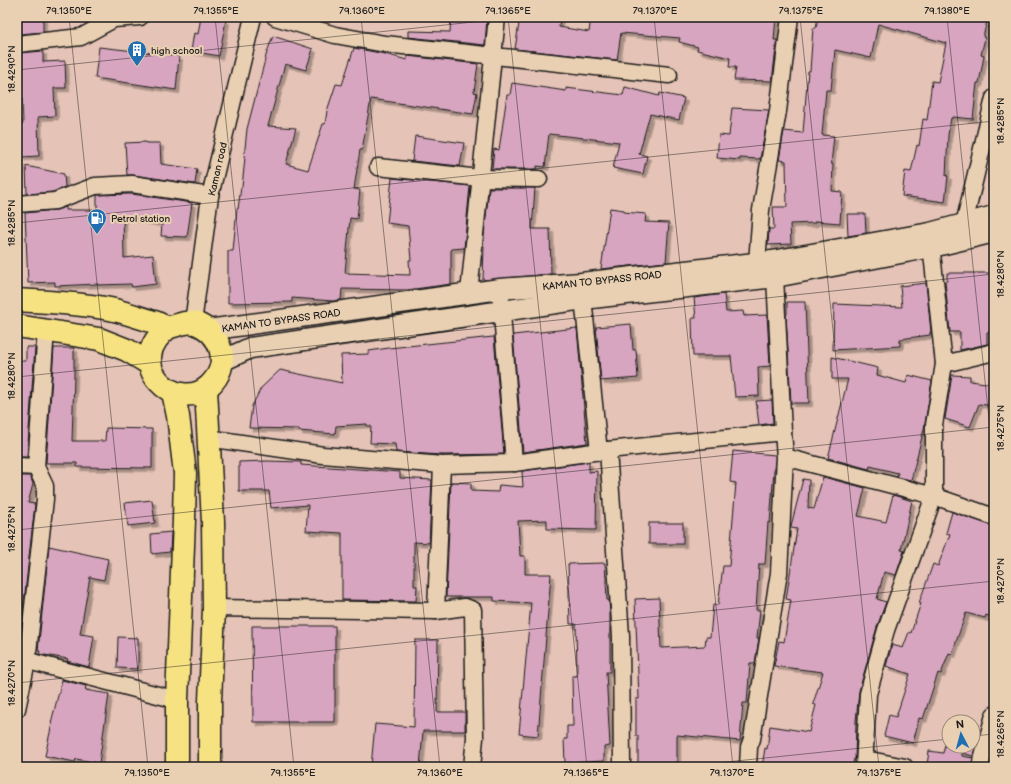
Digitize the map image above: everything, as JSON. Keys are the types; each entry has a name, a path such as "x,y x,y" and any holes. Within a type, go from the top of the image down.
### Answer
{"main road":[{"path":"17,300 86,305 112,309 169,327"},
{"path":"180,323 201,326 219,343 222,361 220,372 206,389 190,395 172,392 162,385 154,376 150,364 150,353 153,342 160,333 169,327 180,323"},
{"path":"17,326 99,339 127,350 150,364"},
{"path":"206,389 213,522 214,608 210,701 210,767"},
{"path":"172,392 178,416 184,473 184,520 177,700 177,767"}],"street":[{"path":"17,44 81,38 114,19 140,17"},
{"name":"Kaman road","path":"201,326 210,196 253,17"},
{"path":"275,17 335,35 385,44 669,75"},
{"path":"469,293 497,17"},
{"path":"756,263 761,210 778,111 790,17"},
{"path":"964,224 994,98"},
{"path":"378,167 480,178 539,179"},
{"path":"17,204 55,201 95,186 132,184 210,196"},
{"name":"KAMAN TO BYPASS ROAD","path":"201,326 500,289 582,291 775,277 931,240 964,224 994,216"},
{"name":"KAMAN TO BYPASS ROAD","path":"222,361 250,348 502,311 582,291 756,263 994,232"},
{"path":"905,767 865,763 868,694 886,630 934,496 934,425 944,364 931,240"},
{"path":"748,767 749,747 752,739 779,573 784,457 775,277"},
{"path":"500,289 514,463"},
{"path":"582,291 604,451 621,636 622,767"},
{"path":"17,709 22,660 46,486 36,467 46,330"},
{"path":"944,364 994,352"},
{"path":"208,438 322,455 442,465 514,463 604,451 783,432"},
{"path":"784,457 934,496 994,517"},
{"path":"436,611 442,465"},
{"path":"17,466 36,467"},
{"path":"214,608 436,611 466,607 473,610 475,738 472,767"},
{"path":"22,660 177,700"},
{"path":"980,767 994,715"}],"building":[{"path":"20,17 43,17 43,32 20,34"},
{"path":"201,17 226,20 219,56 191,51 194,33 198,34"},
{"path":"451,17 487,17 485,45 408,37 408,31 450,32"},
{"path":"520,17 560,17 559,27 589,32 591,17 776,17 774,40 777,40 772,81 734,80 736,67 729,67 730,58 697,50 698,47 679,42 680,38 621,33 617,60 515,49"},
{"path":"818,17 988,17 983,37 985,38 981,55 984,56 979,83 977,83 973,119 951,118 948,135 946,176 948,176 945,202 902,196 905,171 911,172 917,145 919,146 923,119 927,120 932,81 938,82 946,43 878,24 871,58 835,50 831,90 826,90 822,135 834,136 831,164 833,164 832,191 842,192 840,223 815,221 815,223 790,224 791,244 768,245 769,229 774,229 773,207 787,207 786,161 779,160 784,131 803,133 813,28 816,28"},
{"path":"273,36 313,49 306,70 285,64 268,126 296,128 286,164 308,170 323,124 325,124 327,111 336,84 342,85 354,48 407,60 407,56 478,64 474,92 477,93 473,114 371,99 362,150 360,150 354,189 360,190 357,219 350,218 345,273 410,275 409,260 411,260 408,226 387,223 392,178 470,186 464,248 451,249 451,284 407,290 342,289 341,300 333,301 292,298 292,302 228,303 228,251 233,251 237,208 238,209 242,187 247,129 267,52"},
{"name":"high school","path":"99,47 179,56 176,90 95,78"},
{"path":"43,51 43,62 65,61 66,88 54,88 55,116 38,117 39,156 21,157 20,124 23,124 20,53"},
{"path":"512,83 566,91 566,88 623,95 625,87 659,96 660,93 684,98 679,120 650,114 639,154 647,156 643,174 613,168 619,142 549,134 545,167 537,166 537,169 492,169 494,149 499,150 507,95 510,95"},
{"path":"732,108 769,110 760,159 740,158 740,160 717,158 719,135 729,136"},
{"path":"415,136 464,143 460,166 412,161"},
{"path":"125,143 160,143 161,164 197,169 195,184 127,175"},
{"path":"26,166 64,174 65,187 53,192 27,194"},
{"path":"489,188 535,188 532,229 550,229 551,274 483,280 483,246"},
{"path":"132,194 192,203 187,237 161,236 162,224 123,216 124,258 153,255 156,284 132,287 131,284 55,286 55,282 28,283 25,213 56,210 66,207 66,210 96,210 97,195"},
{"path":"610,208 624,210 624,212 646,214 645,222 669,223 666,262 601,269"},
{"path":"847,214 865,214 866,233 848,236"},
{"path":"947,273 991,273 991,332 987,332 987,344 960,350 960,332 950,332 945,281 947,281"},
{"path":"926,283 931,332 930,335 900,339 900,346 833,350 834,304 902,307 900,286"},
{"path":"724,294 726,312 743,311 744,316 767,315 770,366 758,367 759,396 735,397 731,356 693,356 692,318 696,318 694,298"},
{"path":"787,302 805,302 809,403 791,403 786,315"},
{"path":"631,324 633,350 636,350 638,378 601,381 596,327"},
{"path":"577,328 587,443 523,452 513,335"},
{"path":"494,337 504,454 442,455 396,452 395,444 370,443 371,426 367,426 367,424 336,426 335,434 299,431 299,429 249,428 252,406 261,388 280,370 342,383 341,355 369,354 369,351 389,348"},
{"path":"26,347 35,347 27,457 17,457 17,361 26,361"},
{"path":"54,348 74,348 72,441 105,441 106,428 152,429 152,468 77,467 77,463 46,463"},
{"path":"832,357 878,368 877,375 906,383 908,375 932,381 924,429 911,480 897,477 898,473 870,466 869,469 828,458 848,379 832,379"},
{"path":"952,375 970,376 970,381 994,384 994,406 979,404 970,427 945,419"},
{"path":"772,400 773,423 759,425 756,401"},
{"path":"733,451 775,455 770,523 768,522 765,564 759,564 756,610 760,610 757,638 759,638 755,663 750,663 747,703 743,703 740,741 677,735 677,767 638,767 636,699 639,699 635,599 659,598 661,648 705,646 706,637 710,637 713,605 718,605 723,566 729,566 736,483 730,482"},
{"path":"239,462 301,462 301,465 400,472 400,478 432,480 429,543 414,542 414,586 417,586 416,601 342,600 342,533 306,531 308,505 271,508 269,491 239,491"},
{"path":"589,462 589,472 597,471 596,530 547,529 547,520 518,521 520,556 525,556 525,574 551,574 538,736 519,734 531,603 494,601 494,597 446,597 451,482 471,483 471,491 498,492 499,485 523,487 522,471"},
{"path":"17,476 30,476 33,484 28,503 35,504 19,646 17,646"},
{"path":"823,477 865,488 858,516 886,522 893,495 912,501 901,550 904,551 896,575 884,572 877,599 886,602 877,627 859,691 856,721 855,760 854,759 852,767 762,767 765,748 767,749 770,726 809,732 816,705 813,704 823,672 774,666 779,641 784,642 791,600 786,599 797,529 791,528 791,526 803,479 809,480 808,508 814,509"},
{"path":"152,500 155,523 128,526 125,503"},
{"path":"952,512 994,526 994,618 986,615 985,618 966,613 952,654 949,653 941,674 938,673 923,719 919,718 913,743 884,736 889,715 896,717 910,674 886,666 892,645 903,648 909,632 911,633 921,603 919,603 933,564 938,566 950,534 946,533"},
{"path":"649,523 683,523 683,544 649,544"},
{"path":"171,532 170,552 152,554 151,534"},
{"path":"49,546 108,559 104,580 90,577 80,634 94,636 89,667 67,661 68,659 39,654 40,651 38,651"},
{"path":"605,563 607,600 609,600 610,614 610,672 606,672 610,746 604,747 604,761 565,763 564,739 567,739 567,726 573,726 572,676 577,676 576,624 570,624 568,564"},
{"path":"252,626 335,626 335,722 253,722"},
{"path":"118,637 138,638 138,669 117,668"},
{"path":"415,640 438,640 437,712 465,712 465,731 423,731 420,767 371,767 375,724 414,727"},
{"path":"62,680 86,686 85,690 109,694 99,763 76,759 75,762 45,756 51,723"},
{"path":"929,751 941,753 941,754 962,754 962,756 973,758 971,767 937,767 927,765"}],"place":[{"name":"high school","path":"137,67"},
{"name":"Petrol station","path":"97,235"}]}
